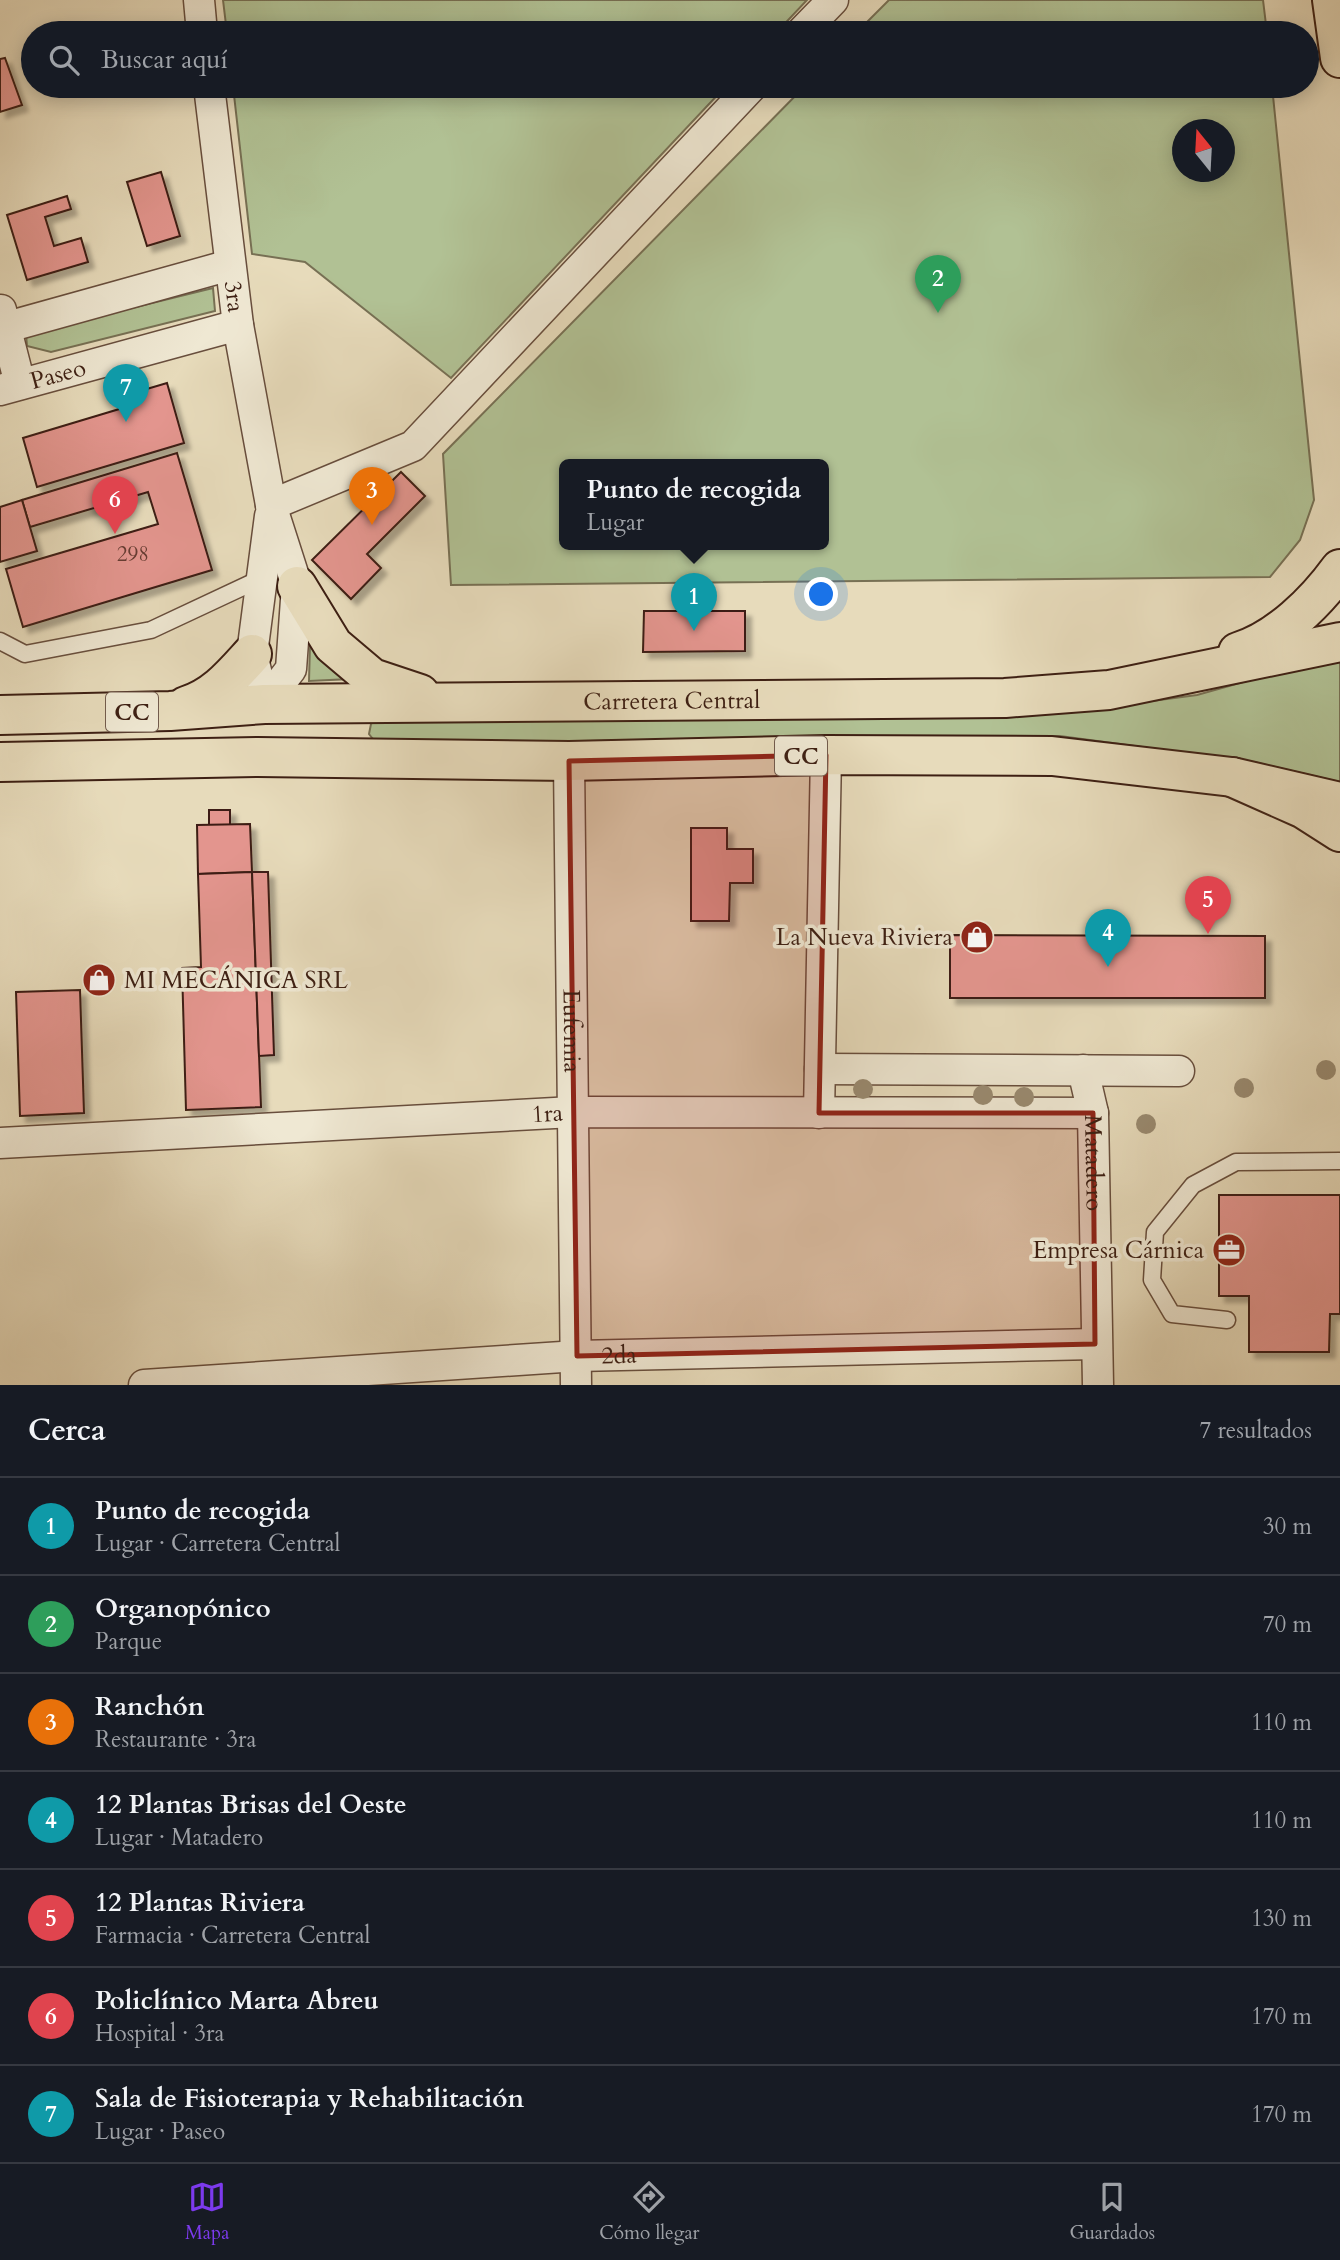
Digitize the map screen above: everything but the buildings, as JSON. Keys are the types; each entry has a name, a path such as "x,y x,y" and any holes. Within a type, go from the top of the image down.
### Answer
{"main road":[{"path":"1332,0 1340,58"},
{"path":"1109,690 1247,649 1297,618 1322,594 1340,569"},
{"path":"280,582 332,645 372,678 446,703"},
{"name":"Carretera Central","path":"0,715 170,711 264,704 1005,698 1109,690 1340,642"},
{"path":"170,711 200,702 223,687 252,654"},
{"path":"258,757 264,704"},
{"name":"CC","path":"0,762 258,757 569,761 826,755 1052,756 1231,776 1340,802"},
{"path":"1231,776 1304,809 1340,832"}],"street":[{"path":"198,0 201,21"},
{"path":"813,21 833,0"},
{"name":"3ra","path":"210,98 238,325 271,505 291,669 264,704"},
{"path":"271,505 413,446 741,98"},
{"path":"10,387 2,322 230,265"},
{"name":"Paseo","path":"10,387 238,325"},
{"name":"3ra","path":"264,704 252,654 280,582"},
{"path":"819,1113 826,755"},
{"name":"Eufemia","path":"569,761 577,1370"},
{"path":"820,1069 1179,1071"},
{"name":"Matadero","path":"1083,1070 1093,1113 1097,1385"},
{"name":"1ra","path":"0,1143 573,1112 1093,1113"},
{"name":"2da","path":"144,1385 577,1370 1096,1344"}],"lane":[{"path":"0,641 25,654 150,631 280,582"},
{"path":"1227,1320 1172,1314 1152,1280 1155,1232 1193,1185 1236,1163 1340,1161"}],"highlighted area":[{"path":"826,755 819,1113 1093,1113 1095,1344 577,1356 569,761"}],"green space":[{"path":"223,0 807,0 787,21 226,21"},
{"path":"889,0 1263,0 1266,21 868,21"},
{"path":"234,98 715,98 451,378 305,262 252,254"},
{"path":"793,98 1273,98 1314,500 1300,540 1270,577 451,585 443,454"},
{"path":"213,288 215,311 51,352 27,346 26,334"},
{"path":"310,644 350,679 309,681"},
{"path":"1340,655 1340,782 1254,762 1060,736 376,743 369,734 371,724 377,717 1061,713 1197,695"}],"place":[{"name":"Organopónico","path":"938,313"},
{"name":"Sala de Fisioterapia y Rehabilitación","path":"126,422"},
{"name":"Ranchón","path":"372,525"},
{"name":"Policlínico Marta Abreu","path":"115,534"},
{"name":"Punto de recogida","path":"694,631"},
{"name":"12 Plantas Riviera","path":"1208,934"},
{"name":"La Nueva Riviera","path":"977,937"},
{"name":"12 Plantas Brisas del Oeste","path":"1108,967"},
{"name":"MI MECÁNICA SRL","path":"99,980"},
{"name":"Empresa Cárnica","path":"1229,1250"}]}
